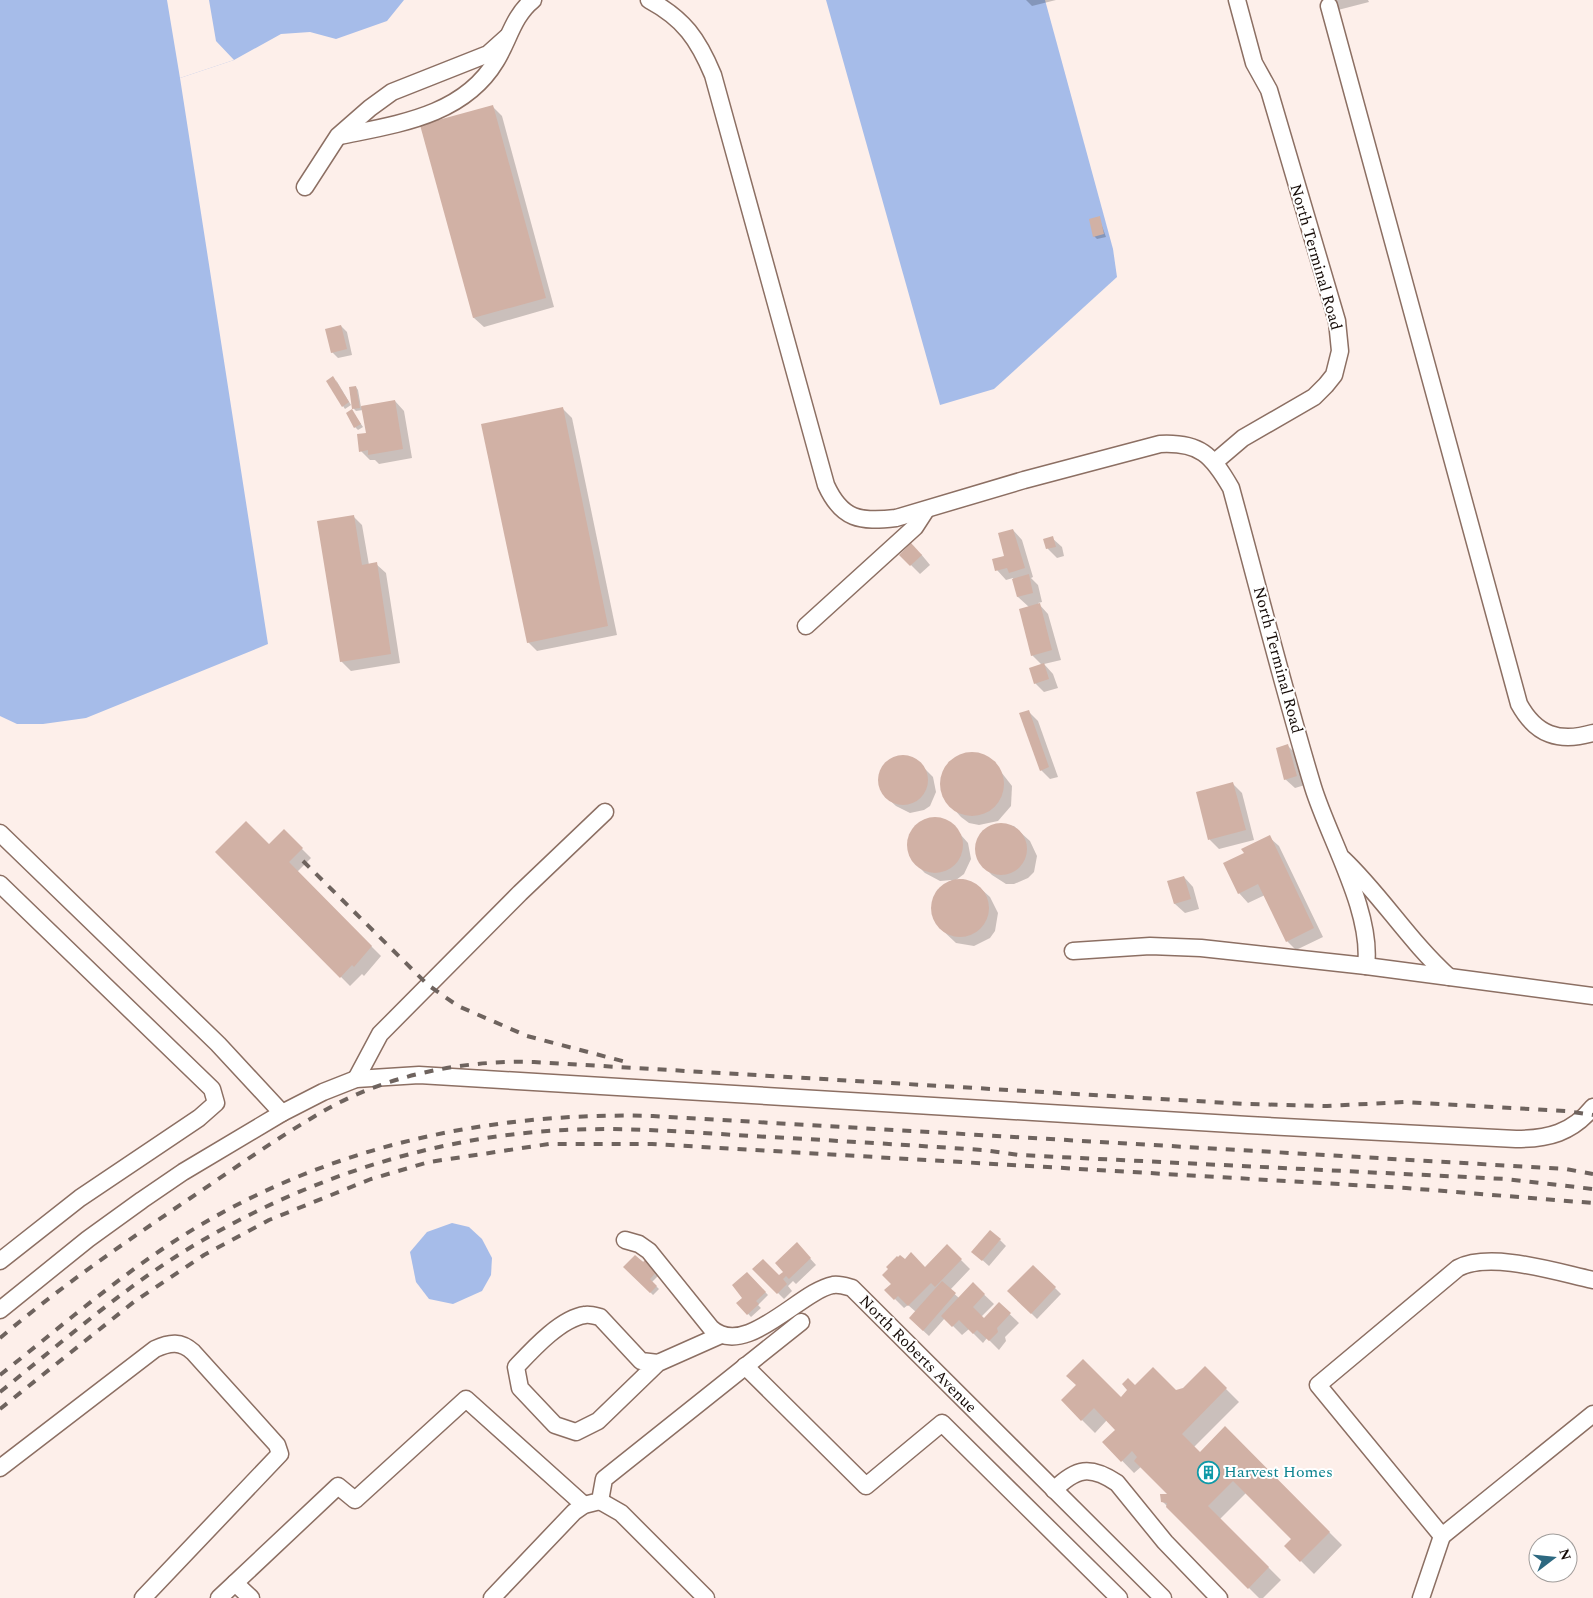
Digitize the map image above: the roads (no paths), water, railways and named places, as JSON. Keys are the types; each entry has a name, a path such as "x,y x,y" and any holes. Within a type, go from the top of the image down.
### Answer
{"street":[{"path":"338,136 405,122 444,109 466,95 488,75 500,57 507,37 518,16 534,0"},
{"path":"649,0 664,8 693,34 713,75 826,485 833,501 843,512 858,519 875,521 896,518 1160,444 1179,443 1199,450 1216,461"},
{"name":"North Terminal Road","path":"1237,0 1254,63 1269,90 1337,322 1340,351 1334,375 1314,397 1244,438 1216,461 1231,488 1313,785 1330,835 1343,859 1364,927 1368,953 1366,966"},
{"path":"1329,6 1519,704 1528,720 1536,727 1548,733 1566,738 1593,733"},
{"path":"305,187 338,136 370,108 392,92 488,54 507,37"},
{"path":"806,626 915,526 926,510"},
{"path":"356,1079 380,1034 520,893 605,812"},
{"path":"0,833 218,1044 282,1113"},
{"name":"North Terminal Road","path":"1343,859 1360,875 1428,958 1449,977"},
{"path":"0,884 212,1089 216,1103 199,1118 80,1198 0,1261"},
{"path":"1073,951 1150,946 1202,948 1366,966 1593,996"},
{"path":"0,1310 88,1239 183,1172 282,1113 324,1092 356,1079 419,1075 1238,1125 1516,1139 1538,1139 1557,1136 1578,1123 1593,1107"},
{"path":"625,1240 639,1244 649,1251 711,1328 721,1336"},
{"path":"1442,1536 1318,1385 1458,1268 1469,1262 1495,1260 1593,1280"},
{"name":"North Roberts Avenue","path":"658,1363 721,1336 733,1336 759,1329 824,1288 842,1284 852,1288 1163,1598"},
{"path":"585,1315 600,1317 641,1361 658,1363 598,1422 576,1432 555,1425 520,1388 516,1367 535,1346 562,1326 585,1315"},
{"path":"492,1598 574,1512 592,1503 604,1479 801,1322"},
{"path":"0,1468 155,1348 168,1343 184,1344 193,1352 277,1445 280,1454 143,1598"},
{"path":"745,1366 866,1486 942,1423 1119,1598"},
{"path":"220,1598 338,1486 355,1500 466,1399 592,1503 621,1513 706,1598"},
{"path":"1421,1598 1442,1536 1593,1414"},
{"path":"1054,1490 1076,1472 1093,1471 1108,1477 1117,1483 1165,1542 1219,1598"},
{"path":"235,1583 251,1598"}],"water":[{"path":"0,0 404,0 387,21 336,39 310,32 281,34 234,60 180,78 268,644 86,718 43,724 17,724 0,716"},
{"path":"826,0 1045,0 1113,249 1117,277 994,389 940,405"},
{"path":"452,1223 469,1227 482,1239 492,1258 491,1275 482,1291 453,1304 429,1299 416,1282 410,1252 427,1232"}],"railway":[{"path":"303,861 428,985 458,1006 527,1036 626,1062"},
{"path":"0,1338 69,1283 116,1249 311,1118 377,1086 403,1078 455,1067 508,1062 534,1062 1246,1104 1327,1106 1404,1102 1566,1111 1593,1115"},
{"path":"0,1375 99,1295 161,1250 217,1216 275,1187 335,1163 396,1144 459,1130 523,1121 588,1116 653,1116 1566,1169 1593,1174"},
{"path":"0,1392 99,1312 150,1274 176,1256 245,1217 332,1179 378,1163 470,1141 517,1134 588,1129 681,1132 983,1150 1019,1155 1506,1179 1593,1189"},
{"path":"0,1409 135,1301 204,1255 269,1220 371,1179 429,1162 549,1144 652,1144 1406,1188 1593,1203"}],"place":[{"name":"Harvest Homes","path":"1208,1472"}]}
